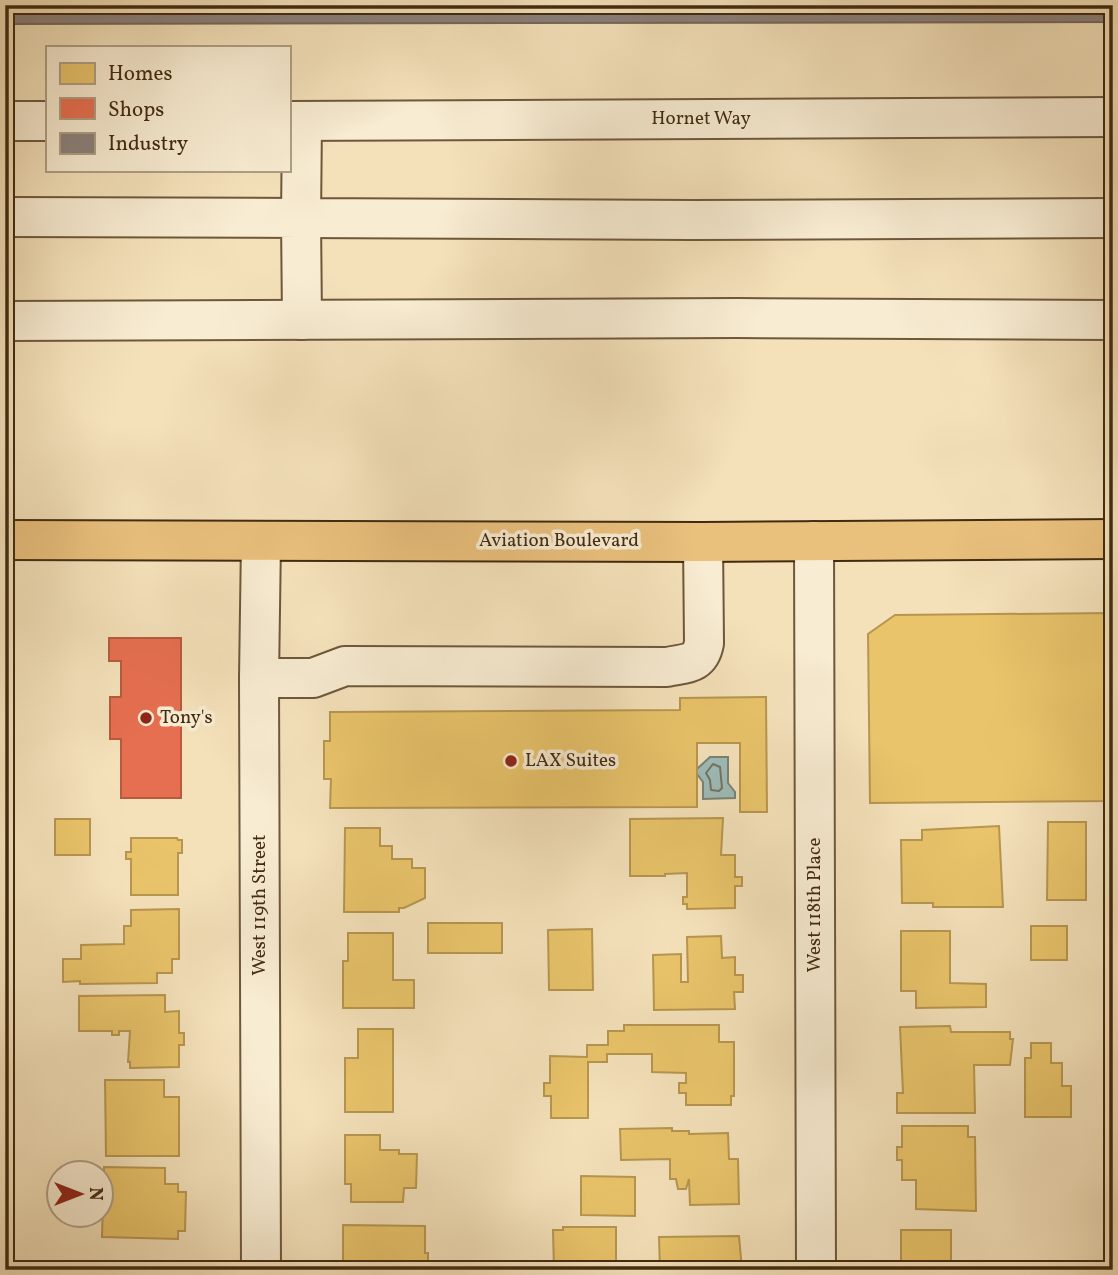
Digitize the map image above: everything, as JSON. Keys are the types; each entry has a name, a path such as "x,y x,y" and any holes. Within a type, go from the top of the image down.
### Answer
{"main road":[{"name":"Aviation Boulevard","path":"5,540 703,542 1113,539"}],"street":[{"name":"Hornet Way","path":"295,121 1113,117"},
{"path":"5,121 46,121"},
{"path":"295,121 301,218 302,320"},
{"path":"5,217 678,220 1113,218"},
{"path":"5,321 737,318 1113,320"},
{"name":"West 119th Street","path":"261,541 261,1270"},
{"name":"West 118th Place","path":"814,541 816,1270"},
{"path":"259,678 313,678 345,666 667,667 697,660 702,655 704,643 703,542"}],"water":[{"path":"710,757 728,757 728,783 735,792 735,798 703,799 703,782 697,769"}],"building: Homes":[{"path":"1113,613 1113,801 870,803 868,634 895,615"},
{"name":"LAX Suites","path":"766,697 767,812 740,812 740,743 697,743 697,807 330,808 331,779 324,779 324,741 330,741 330,712 680,710 680,698"},
{"path":"723,818 721,855 735,855 735,877 742,877 742,886 735,886 735,908 687,909 687,904 683,904 683,897 687,897 687,873 630,876 630,819"},
{"path":"55,819 90,819 90,855 55,855"},
{"path":"1048,822 1086,822 1086,900 1047,900"},
{"path":"999,826 1003,907 933,907 933,903 902,903 901,840 922,840 922,830"},
{"path":"345,828 380,828 380,846 392,846 392,859 412,859 412,868 425,868 425,898 399,908 399,912 344,912"},
{"path":"131,838 182,840 182,853 178,853 178,895 131,895 131,859 126,859 126,852 131,852"},
{"path":"179,909 179,959 172,959 172,973 157,973 157,983 63,982 63,959 81,959 81,945 124,944 124,926 131,926 131,910"},
{"path":"428,923 502,923 502,953 428,953"},
{"path":"1031,926 1067,926 1067,960 1031,960"},
{"path":"592,929 593,990 549,990 548,930"},
{"path":"901,931 950,931 950,983 986,984 986,1007 916,1008 916,991 901,991"},
{"path":"348,933 393,933 393,980 414,980 414,1008 343,1008 343,961 348,961"},
{"path":"721,936 722,958 735,957 735,975 743,975 743,992 734,992 735,1009 654,1010 653,955 681,954 681,982 688,982 687,937"},
{"path":"165,995 165,1012 179,1011 179,1033 184,1033 184,1045 179,1045 179,1067 130,1068 130,1031 119,1031 119,1035 112,1035 112,1031 79,1031 79,996"},
{"path":"624,1025 719,1025 719,1042 734,1042 734,1096 731,1096 731,1105 686,1105 686,1093 679,1093 679,1083 686,1083 686,1073 652,1072 652,1054 607,1054 607,1062 588,1062 588,1118 551,1118 551,1096 544,1096 544,1083 550,1083 550,1056 587,1057 587,1045 608,1045 608,1031 624,1031"},
{"path":"950,1026 951,1032 1010,1032 1010,1039 1013,1039 1010,1065 974,1065 975,1113 897,1113 897,1093 903,1093 900,1027"},
{"path":"358,1029 393,1029 393,1112 345,1112 345,1058 358,1058"},
{"path":"1031,1043 1051,1043 1051,1063 1062,1063 1062,1086 1071,1086 1071,1117 1025,1117 1025,1058 1031,1058"},
{"path":"105,1080 164,1080 164,1097 179,1097 179,1156 106,1156"},
{"path":"1105,1121 1113,1122 1113,1191 1104,1191"},
{"path":"902,1126 968,1126 968,1137 975,1137 976,1211 916,1209 916,1180 902,1180 902,1160 897,1160 897,1147 902,1147"},
{"path":"672,1128 672,1131 689,1131 689,1134 728,1133 729,1159 738,1159 739,1204 690,1205 689,1179 686,1189 678,1189 676,1179 670,1179 670,1159 621,1160 620,1129"},
{"path":"345,1135 380,1135 380,1150 417,1154 416,1188 404,1188 403,1202 351,1202 351,1184 345,1184"},
{"path":"116,1167 165,1168 165,1184 178,1184 178,1192 186,1192 185,1231 178,1231 178,1239 102,1237 102,1230 116,1230"},
{"path":"581,1176 635,1177 635,1216 581,1215"},
{"path":"343,1225 425,1226 428,1270 343,1270"},
{"path":"563,1227 616,1227 616,1270 554,1270 553,1230 563,1230"},
{"path":"901,1230 951,1230 951,1270 901,1270"},
{"path":"739,1236 742,1270 660,1270 659,1237"},
{"path":"5,1265 34,1265 34,1270 5,1270"},
{"path":"1044,1265 1081,1265 1081,1270 1044,1270"}],"building: Shops":[{"name":"Tony's","path":"109,638 181,638 181,798 121,798 121,739 110,739 110,697 121,697 121,661 109,661"}],"building: Industry":[{"path":"5,5 1113,5 1113,22 5,24"}],"place":[{"name":"Tony's","path":"146,718"},
{"name":"LAX Suites","path":"511,761"}]}
